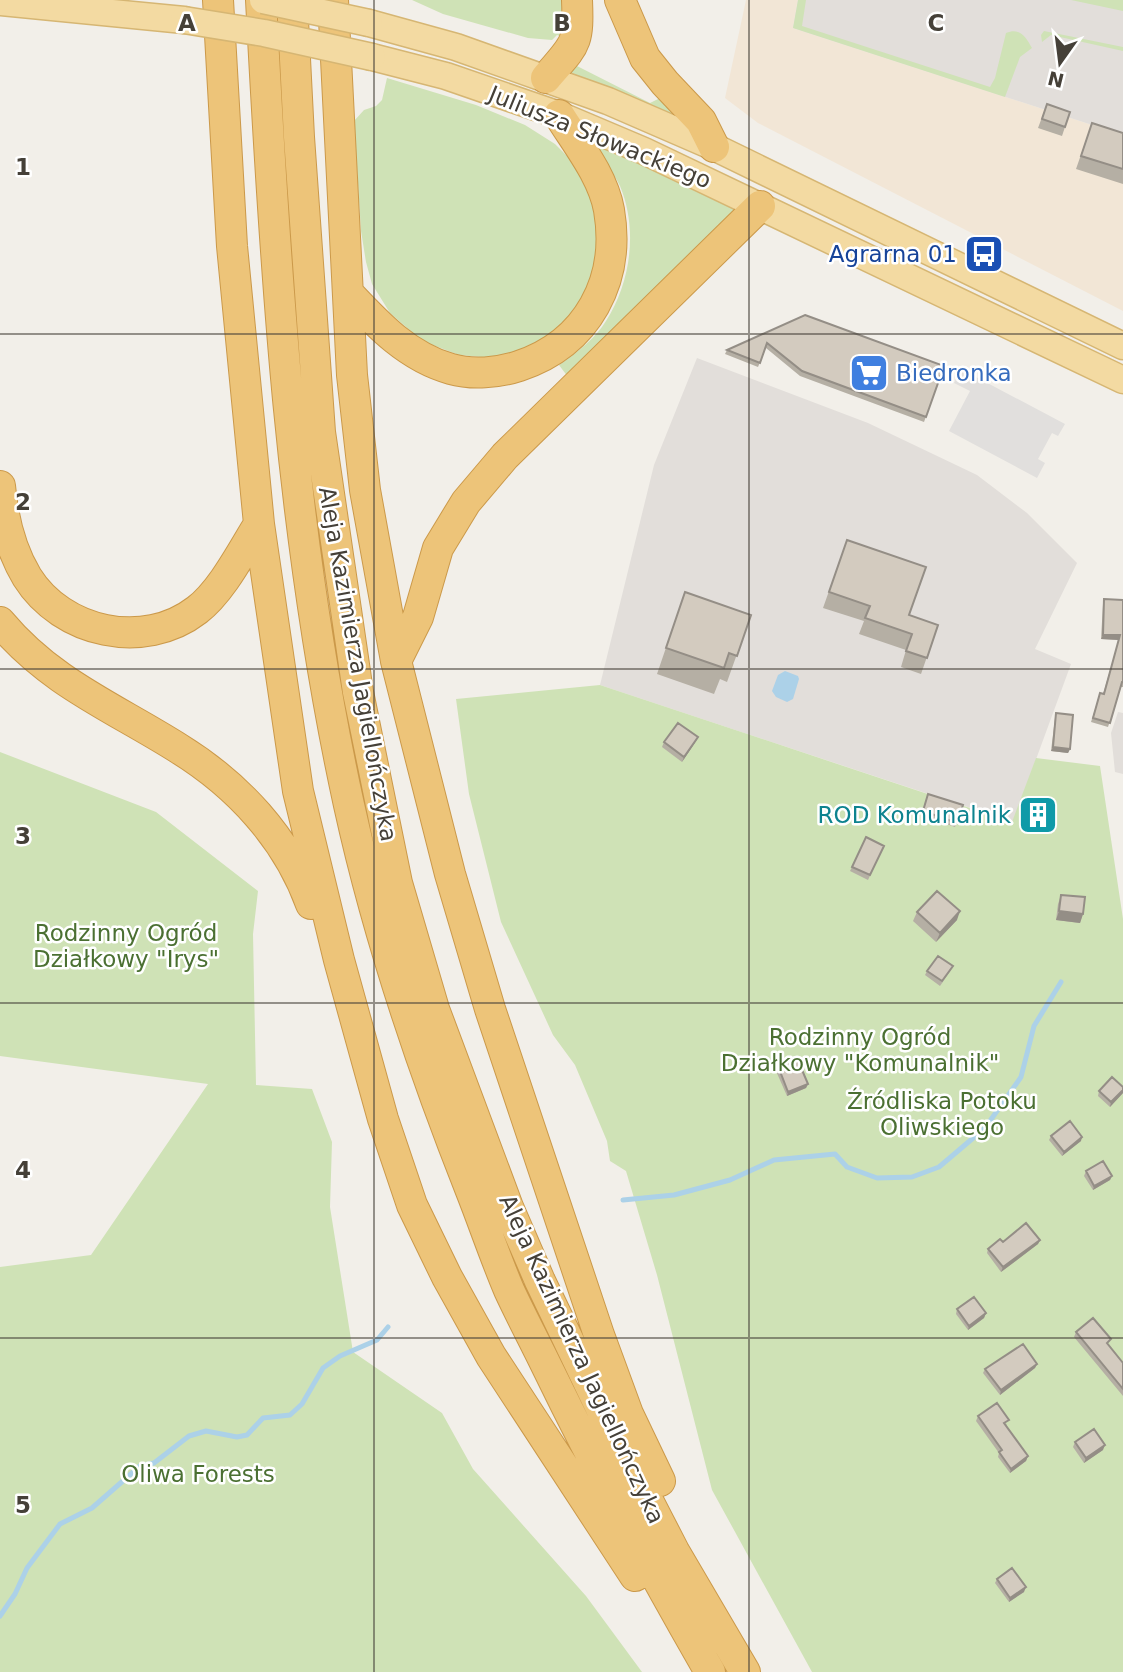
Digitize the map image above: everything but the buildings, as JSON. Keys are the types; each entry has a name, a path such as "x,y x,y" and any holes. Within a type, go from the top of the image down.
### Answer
{"highway":[{"path":"218,0 232,246 260,524 298,791 339,960 383,1119 412,1205 447,1277 491,1356 660,1612 681,1621"},
{"name":"Aleja Kazimierza Jagiellończyka","path":"262,0 269,165 290,436 317,641 349,807 369,887 423,1066 510,1290 580,1435 710,1672"},
{"name":"Aleja Kazimierza Jagiellończyka","path":"292,0 320,432 358,692 397,883 434,1009 508,1207 611,1429 674,1551 745,1672"},
{"path":"334,0 352,375 365,490 397,660 450,874 490,1009 628,1414 677,1515 764,1672"},
{"path":"546,78 574,45 577,34 577,0"},
{"path":"620,0 645,58 701,121 713,147"},
{"path":"349,294 384,331 417,355 451,369 477,372 505,370 536,360 560,345 582,325 596,305 610,265 612,241 608,207 601,187 559,115"},
{"path":"397,660 418,617 438,548 466,502 505,456 760,206"},
{"path":"0,486 4,520 14,552 29,580 65,615 86,625 117,633 141,633 163,628 197,610 214,592 260,524"},
{"path":"0,622 16,642 42,666 72,687 180,749 226,783 250,806 286,850 304,886 329,952 339,960"}],"main road":[{"name":"Juliusza Słowackiego","path":"262,0 369,23 456,47 608,101 713,147 1123,346"},
{"name":"Juliusza Słowackiego","path":"0,2 184,20 264,33 446,76 559,115 644,150 1123,380"}],"shaded area":[{"path":"746,0 798,0 793,28 1123,135 1123,311 758,123 725,98"},
{"path":"798,0 1123,0 1123,135 793,28"},
{"path":"697,358 868,423 977,475 1027,513 1077,563 1035,649 1071,664 1013,822 600,685 654,465"},
{"path":"961,369 1065,424 1058,436 1052,433 1038,459 1045,463 1037,478 949,431 970,391 954,383"},
{"path":"1118,712 1123,713 1123,774 1115,772 1111,733"}],"green space":[{"path":"412,0 568,0 568,40 557,35 552,40 528,38 443,14"},
{"path":"798,0 806,0 802,26 990,87 995,78 1006,33 1019,32 1032,48 1020,57 1005,97 793,28"},
{"path":"1071,0 1123,0 1123,11"},
{"path":"1044,31 1123,47 1123,51 1051,35 1042,42 1041,35"},
{"path":"575,65 650,103 662,97 679,113 673,115 567,72"},
{"path":"387,78 476,105 525,125 555,144 575,164 602,218 594,286 564,326 529,348 492,358 459,355 422,341 390,313 372,284 361,231 354,121 364,110 376,106 382,100"},
{"path":"596,143 739,211 568,377 559,365 591,339 606,321 621,290 629,255 626,203 620,186"},
{"name":"Rodzinny Ogród Działkowy \"Komunalnik\"","path":"600,685 1012,822 1036,758 1100,766 1123,919 1123,1672 812,1672 712,1490 657,1275 626,1171 610,1161 607,1141 575,1065 553,1035 501,922 469,794 456,699"},
{"name":"Oliwa Forests","path":"0,752 156,812 258,891 253,934 256,1085 312,1089 332,1142 330,1207 353,1352 442,1413 473,1469 586,1596 642,1672 0,1672 0,1267 91,1255 208,1084 0,1056"}],"water":[{"path":"785,671 798,676 799,679 793,699 787,702 776,697 772,691 778,675"}],"waterway":[{"path":"623,1200 674,1195 730,1180 774,1160 835,1154 847,1167 877,1178 912,1177 939,1167 985,1128 1021,1077 1034,1026 1061,982"},
{"path":"0,1616 15,1594 27,1568 60,1524 92,1508 140,1466 154,1463 189,1436 206,1431 237,1437 247,1435 263,1418 290,1415 302,1404 323,1368 340,1356 377,1340 388,1327"}],"place":[{"name":"Agrarna 01","path":"984,254"},
{"name":"Biedronka","path":"869,373"},
{"name":"ROD Komunalnik","path":"1038,815"}],"park label":[{"name":"Rodzinny Ogród Działkowy \"Irys\"","path":"126,946"},
{"name":"Źródliska Potoku Oliwskiego","path":"942,1114"}]}
